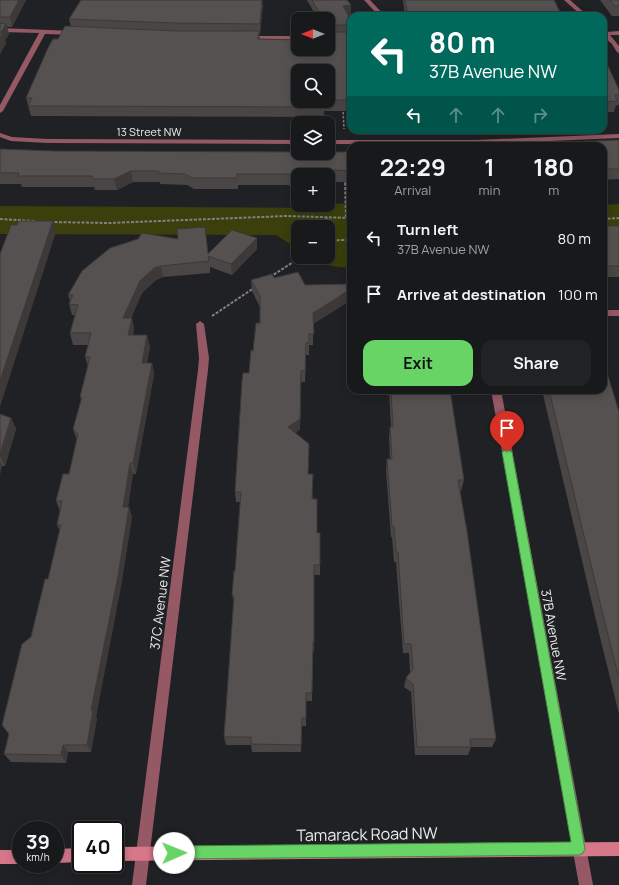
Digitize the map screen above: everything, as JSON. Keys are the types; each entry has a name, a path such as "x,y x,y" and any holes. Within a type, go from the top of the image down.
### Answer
{"street":[{"path":"367,0 378,12"},
{"path":"567,0 580,12"},
{"path":"0,30 84,33"},
{"path":"0,111 43,31"},
{"path":"607,33 619,33"},
{"path":"607,37 619,51"},
{"path":"237,38 291,38"},
{"path":"335,38 347,38"},
{"name":"13 Street NW","path":"0,135 10,139 47,141 291,142"},
{"path":"335,142 448,142 619,136"},
{"path":"607,314 619,313"},
{"name":"37C Avenue NW","path":"139,885 203,370 204,358 200,324"},
{"name":"37B Avenue NW","path":"497,394 586,885"},
{"name":"Tamarack Road NW","path":"124,854 619,849"},
{"path":"0,857 12,857"}],"path":[{"path":"343,103 344,135"},
{"path":"49,222 80,223 287,216 324,216 346,218 345,172"},
{"path":"324,216 329,220"},
{"path":"607,219 619,218"},
{"path":"0,219 42,221"},
{"path":"335,241 347,240"},
{"path":"270,277 291,263"},
{"path":"200,324 258,286"}],"green space":[{"path":"347,203 347,268 331,266 327,264 335,264 335,220 291,220 291,245 276,235 0,234 0,206 291,208 291,212 335,212 335,204"},
{"path":"619,204 619,229 607,230 607,205"}],"building":[{"path":"0,0 19,0 10,17 0,17"},
{"path":"81,0 262,0 260,24 69,19"},
{"path":"312,0 347,0 351,5 343,6 347,13 347,25 335,25 335,12 319,12"},
{"path":"405,0 554,0 560,12 407,12"},
{"path":"610,0 619,0 619,6 615,6"},
{"path":"0,23 6,24 0,38"},
{"path":"65,26 176,31 259,31 258,39 291,40 291,56 335,56 335,32 347,32 347,100 335,100 335,64 291,64 291,107 28,106 32,98 26,98 53,39 58,39"},
{"path":"607,64 619,90 619,95 615,95 617,101 607,102"},
{"path":"619,140 619,169 607,169 607,142 570,142"},
{"path":"0,149 54,151 291,152 291,160 335,160 335,152 347,152 347,171 335,170 335,168 291,168 291,176 288,174 237,174 237,178 192,178 185,174 158,173 159,171 131,171 114,179 92,179 93,176 18,176 19,173 0,173"},
{"path":"19,221 53,221 0,381 0,254 11,225 17,225"},
{"path":"607,226 619,226 619,266 607,266"},
{"path":"205,227 208,254 232,230 257,238 231,264 208,256 209,261 154,268 140,281 123,318 132,318 128,335 147,335 142,363 152,363 133,463 130,463 123,507 129,507 118,576 91,710 93,710 87,745 63,745 61,755 4,754 9,734 2,725 22,644 31,637 45,579 48,579 61,525 57,525 62,501 56,501 63,474 69,474 78,434 73,429 82,397 80,397 90,357 85,357 91,333 70,333 78,305 69,304 73,295 68,295 82,271 110,248 138,239 142,233 178,239 177,229"},
{"path":"298,272 305,285 347,284 347,292 313,313 314,334 309,334 309,343 306,343 305,371 301,371 300,419 288,427 309,444 308,474 313,474 312,499 317,499 317,533 320,533 320,565 314,565 314,642 312,693 306,693 306,718 302,718 301,745 251,744 251,737 224,737 234,596 232,595 241,492 235,492 242,381 243,373 249,373 251,350 253,351 256,323 260,323 260,296 251,280 272,274 274,278"},
{"path":"607,372 619,412 619,678 550,394 607,394"},
{"path":"391,394 451,394 464,480 458,480 467,531 496,739 470,739 471,747 417,747 413,684 406,678 413,669 411,644 404,644 398,552 396,552 394,526 392,526 387,459 392,459 390,427 393,427"},
{"path":"0,414 11,418 0,454"}],"route":[{"path":"174,853 579,849 507,452"}]}
